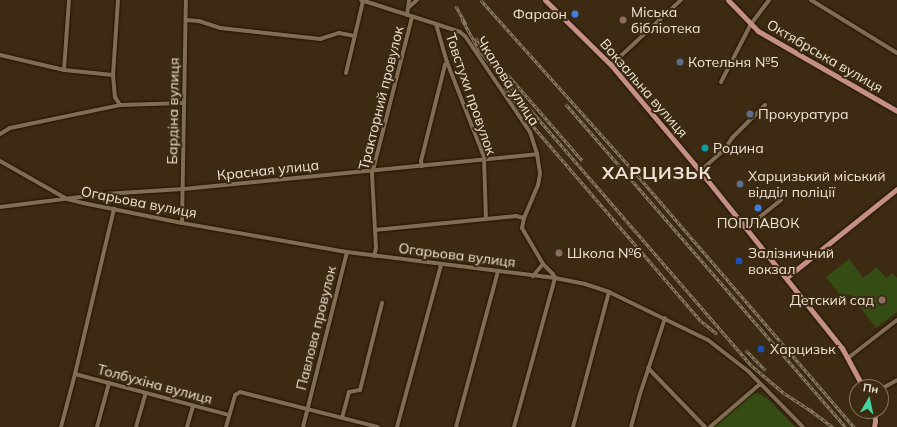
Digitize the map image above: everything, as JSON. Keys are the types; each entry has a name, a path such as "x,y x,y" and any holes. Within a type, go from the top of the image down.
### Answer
{"main road":[{"name":"Вокзальна вулиця","path":"545,0 610,65 700,171 787,277 848,358 859,379"},
{"name":"Октябрська вулиця","path":"728,0 758,31 897,111"},
{"path":"787,277 897,189"}],"street":[{"path":"64,70 69,0"},
{"path":"118,0 114,74 115,97 120,105"},
{"name":"Бардіна вулиця","path":"182,223 186,0"},
{"path":"346,73 362,0"},
{"name":"Чкалова улица","path":"362,0 460,32 469,40 530,132 537,154 540,174 538,185 524,218"},
{"path":"407,15 409,0"},
{"path":"409,7 417,0"},
{"path":"610,65 681,0"},
{"path":"720,82 752,24 769,0"},
{"path":"811,0 897,53"},
{"name":"Тракторний провулок","path":"374,256 375,230 373,170 412,17"},
{"path":"186,20 199,21 220,28 320,39 339,33 355,36"},
{"name":"Товстухи провулок","path":"436,24 483,160 486,219"},
{"path":"0,55 64,70 114,74"},
{"path":"422,166 421,161 445,65 448,62"},
{"path":"0,134 10,128 120,105 184,103"},
{"path":"700,171 725,149 732,138 765,105"},
{"name":"Красная улица","path":"0,207 104,194 183,189 537,154"},
{"path":"0,161 67,199"},
{"name":"Огарьова вулиця","path":"67,199 182,223 347,252 555,278 585,284 609,292 665,318 708,340 725,351 803,427"},
{"path":"746,228 781,200"},
{"path":"61,427 114,209"},
{"path":"375,230 516,216 524,218 522,228 543,264 555,278 514,427"},
{"name":"Павлова провулок","path":"303,427 306,410 347,252"},
{"path":"397,427 441,264"},
{"path":"533,276 543,264"},
{"path":"456,427 498,271"},
{"path":"573,427 609,292"},
{"path":"342,418 349,392 360,390 382,303"},
{"path":"631,427 648,368 665,318"},
{"path":"848,358 897,320"},
{"path":"648,368 705,427"},
{"name":"Толбухіна вулиця","path":"75,374 229,415"},
{"path":"98,427 109,383"},
{"path":"710,427 760,384"},
{"path":"226,427 237,392 378,427"},
{"path":"136,427 146,393"},
{"path":"187,427 193,406"}],"green space":[{"path":"849,259 863,278 877,267 886,278 893,273 897,278 897,312 876,328 850,294 843,299 826,277"},
{"path":"751,393 757,393 767,398 795,427 714,427"}],"railway":[{"path":"481,0 634,171 854,427"},
{"path":"456,6 466,24"},
{"path":"462,19 480,51 751,365 784,393 813,412"},
{"path":"476,38 582,160"},
{"path":"505,87 528,120 700,320 717,334"},
{"path":"566,104 846,427"},
{"path":"746,350 765,370"},
{"path":"809,409 833,427"}],"place":[{"name":"Фараон","path":"575,14"},
{"name":"Міська бібліотека","path":"623,20"},
{"name":"Котельня №5","path":"680,62"},
{"name":"Прокуратура","path":"750,114"},
{"name":"Родина","path":"705,148"},
{"name":"Харцизький міський відділ поліції","path":"740,184"},
{"name":"ПОПЛАВОК","path":"758,208"},
{"name":"Школа №6","path":"559,253"},
{"name":"Залізничний вокзал","path":"739,261"},
{"name":"Детский сад","path":"882,300"},
{"name":"Харцизьк","path":"761,349"}],"district":[{"name":"ХАРЦИЗЬК","path":"657,173"}]}
